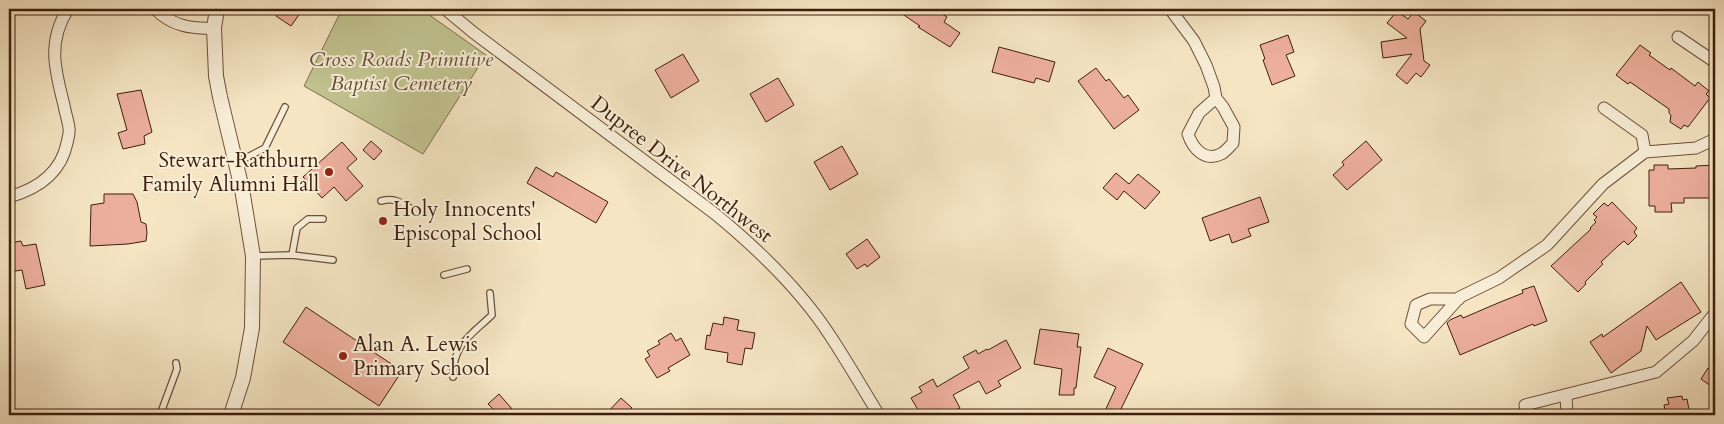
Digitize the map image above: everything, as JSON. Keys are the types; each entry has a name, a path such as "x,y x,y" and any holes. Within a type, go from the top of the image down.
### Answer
{"street":[{"path":"9,197 26,192 52,174 65,153 70,129 55,71 54,50 59,28 68,9"},
{"path":"155,9 161,15 182,26 193,29 214,28"},
{"path":"217,9 214,28 218,90 236,163 253,256 252,328 243,378 231,415"},
{"name":"Dupree Drive Northwest","path":"445,9 742,236 766,259 800,297 830,336 879,415"},
{"path":"1170,9 1194,41 1206,65 1216,98 1234,127 1233,143 1222,154 1207,156 1199,152 1191,144 1188,134 1199,113 1216,98"},
{"path":"1678,37 1715,62"},
{"path":"1604,108 1642,135 1646,152"},
{"path":"1459,299 1499,278 1546,245 1603,184 1646,152 1696,148 1715,139"},
{"path":"1528,415 1524,406 1656,372 1693,341 1715,313"},
{"path":"1566,395 1567,415"}],"lane":[{"path":"236,163 265,148 285,107"},
{"path":"381,201 391,199 401,201 410,208"},
{"path":"292,255 297,228 308,219 323,219"},
{"path":"253,256 292,255 333,260"},
{"path":"444,275 467,269"},
{"path":"453,377 453,363 457,350 492,315 490,293"},
{"path":"160,415 177,369 176,364"}],"green space":[{"name":"Cross Roads Primitive Baptist Cemetery","path":"342,9 421,9 486,55 423,154 304,86"}],"building":[{"path":"281,9 303,9 291,26 276,16"},
{"path":"895,9 934,9 947,17 944,22 960,33 950,47 918,27 920,26"},
{"path":"1397,11 1408,19 1414,12 1426,21 1420,29 1424,61 1430,65 1421,77 1416,73 1407,84 1396,75 1412,54 1383,58 1381,42 1407,38 1387,23"},
{"path":"1288,35 1294,52 1286,55 1295,76 1272,85 1260,45"},
{"path":"1640,45 1651,53 1649,55 1670,70 1671,68 1695,86 1698,82 1709,91 1706,94 1710,98 1688,127 1684,125 1681,129 1670,122 1671,115 1669,109 1630,82 1628,84 1616,75"},
{"path":"999,47 1055,62 1049,82 1036,78 1034,83 992,72"},
{"path":"683,54 699,81 671,98 655,70"},
{"path":"1096,68 1106,81 1109,79 1124,98 1128,95 1139,110 1114,129 1078,81"},
{"path":"778,78 794,105 766,122 750,94"},
{"path":"141,90 152,132 144,136 145,144 123,149 118,133 127,130 117,94"},
{"path":"371,141 382,151 374,160 363,150"},
{"path":"1366,141 1382,160 1347,190 1333,175 1344,165 1342,162"},
{"name":"Stewart-Rathburn Family Alumni Hall","path":"342,142 357,159 347,168 363,186 346,201 334,187 322,198 303,177"},
{"path":"842,146 858,174 830,190 814,162"},
{"path":"1654,165 1668,165 1668,169 1715,165 1715,198 1684,198 1684,203 1671,203 1672,212 1655,212 1655,206 1649,206 1649,170 1654,170"},
{"path":"536,167 553,177 556,172 608,202 596,223 527,183"},
{"path":"1116,173 1129,184 1138,174 1160,192 1145,209 1124,191 1117,200 1103,188"},
{"path":"104,194 133,194 137,202 141,222 146,224 146,241 90,246 91,205 104,203"},
{"path":"1260,197 1269,222 1248,229 1251,236 1232,243 1229,234 1210,241 1202,218"},
{"path":"1612,202 1637,228 1634,232 1637,236 1628,245 1624,241 1601,262 1603,264 1578,292 1551,266 1591,229 1597,217 1593,214 1604,203 1608,206"},
{"path":"867,239 880,257 867,267 865,264 857,269 846,254"},
{"path":"21,241 23,246 36,244 45,285 26,289 22,270 9,272 9,243"},
{"path":"1681,282 1701,312 1656,340 1647,326 1641,351 1611,373 1590,342 1602,334 1603,337"},
{"path":"1534,286 1547,321 1534,326 1533,324 1460,355 1447,323 1450,320 1461,315 1463,318 1523,293 1522,290"},
{"name":"Alan A. Lewis Primary School","path":"306,307 402,371 379,406 283,342"},
{"path":"724,317 739,320 737,330 755,333 752,349 745,348 742,365 727,362 728,353 705,349 707,335 710,336 713,323 723,325"},
{"path":"1040,329 1079,334 1077,347 1081,347 1074,395 1059,395 1062,369 1034,364"},
{"path":"671,333 676,341 681,338 690,355 668,368 670,371 657,378 645,359 650,356 647,351 660,344 658,341"},
{"path":"1006,340 1021,368 998,381 1001,386 986,394 979,381 953,395 960,408 947,415 921,415 911,398 922,392 919,387 933,379 937,387 969,368 963,357 976,350 978,354"},
{"path":"1108,348 1143,364 1118,415 1105,411 1116,387 1094,377"},
{"path":"1708,368 1715,373 1715,389 1701,379"},
{"path":"499,394 512,409 505,415 499,415 488,404"},
{"path":"1682,396 1683,400 1687,399 1690,415 1666,415 1664,405 1669,404 1667,398"},
{"path":"621,398 632,408 625,415 605,415"}],"place":[{"name":"Stewart-Rathburn Family Alumni Hall","path":"329,172"},
{"name":"Holy Innocents' Episcopal School","path":"383,221"},
{"name":"Alan A. Lewis Primary School","path":"343,356"}]}
